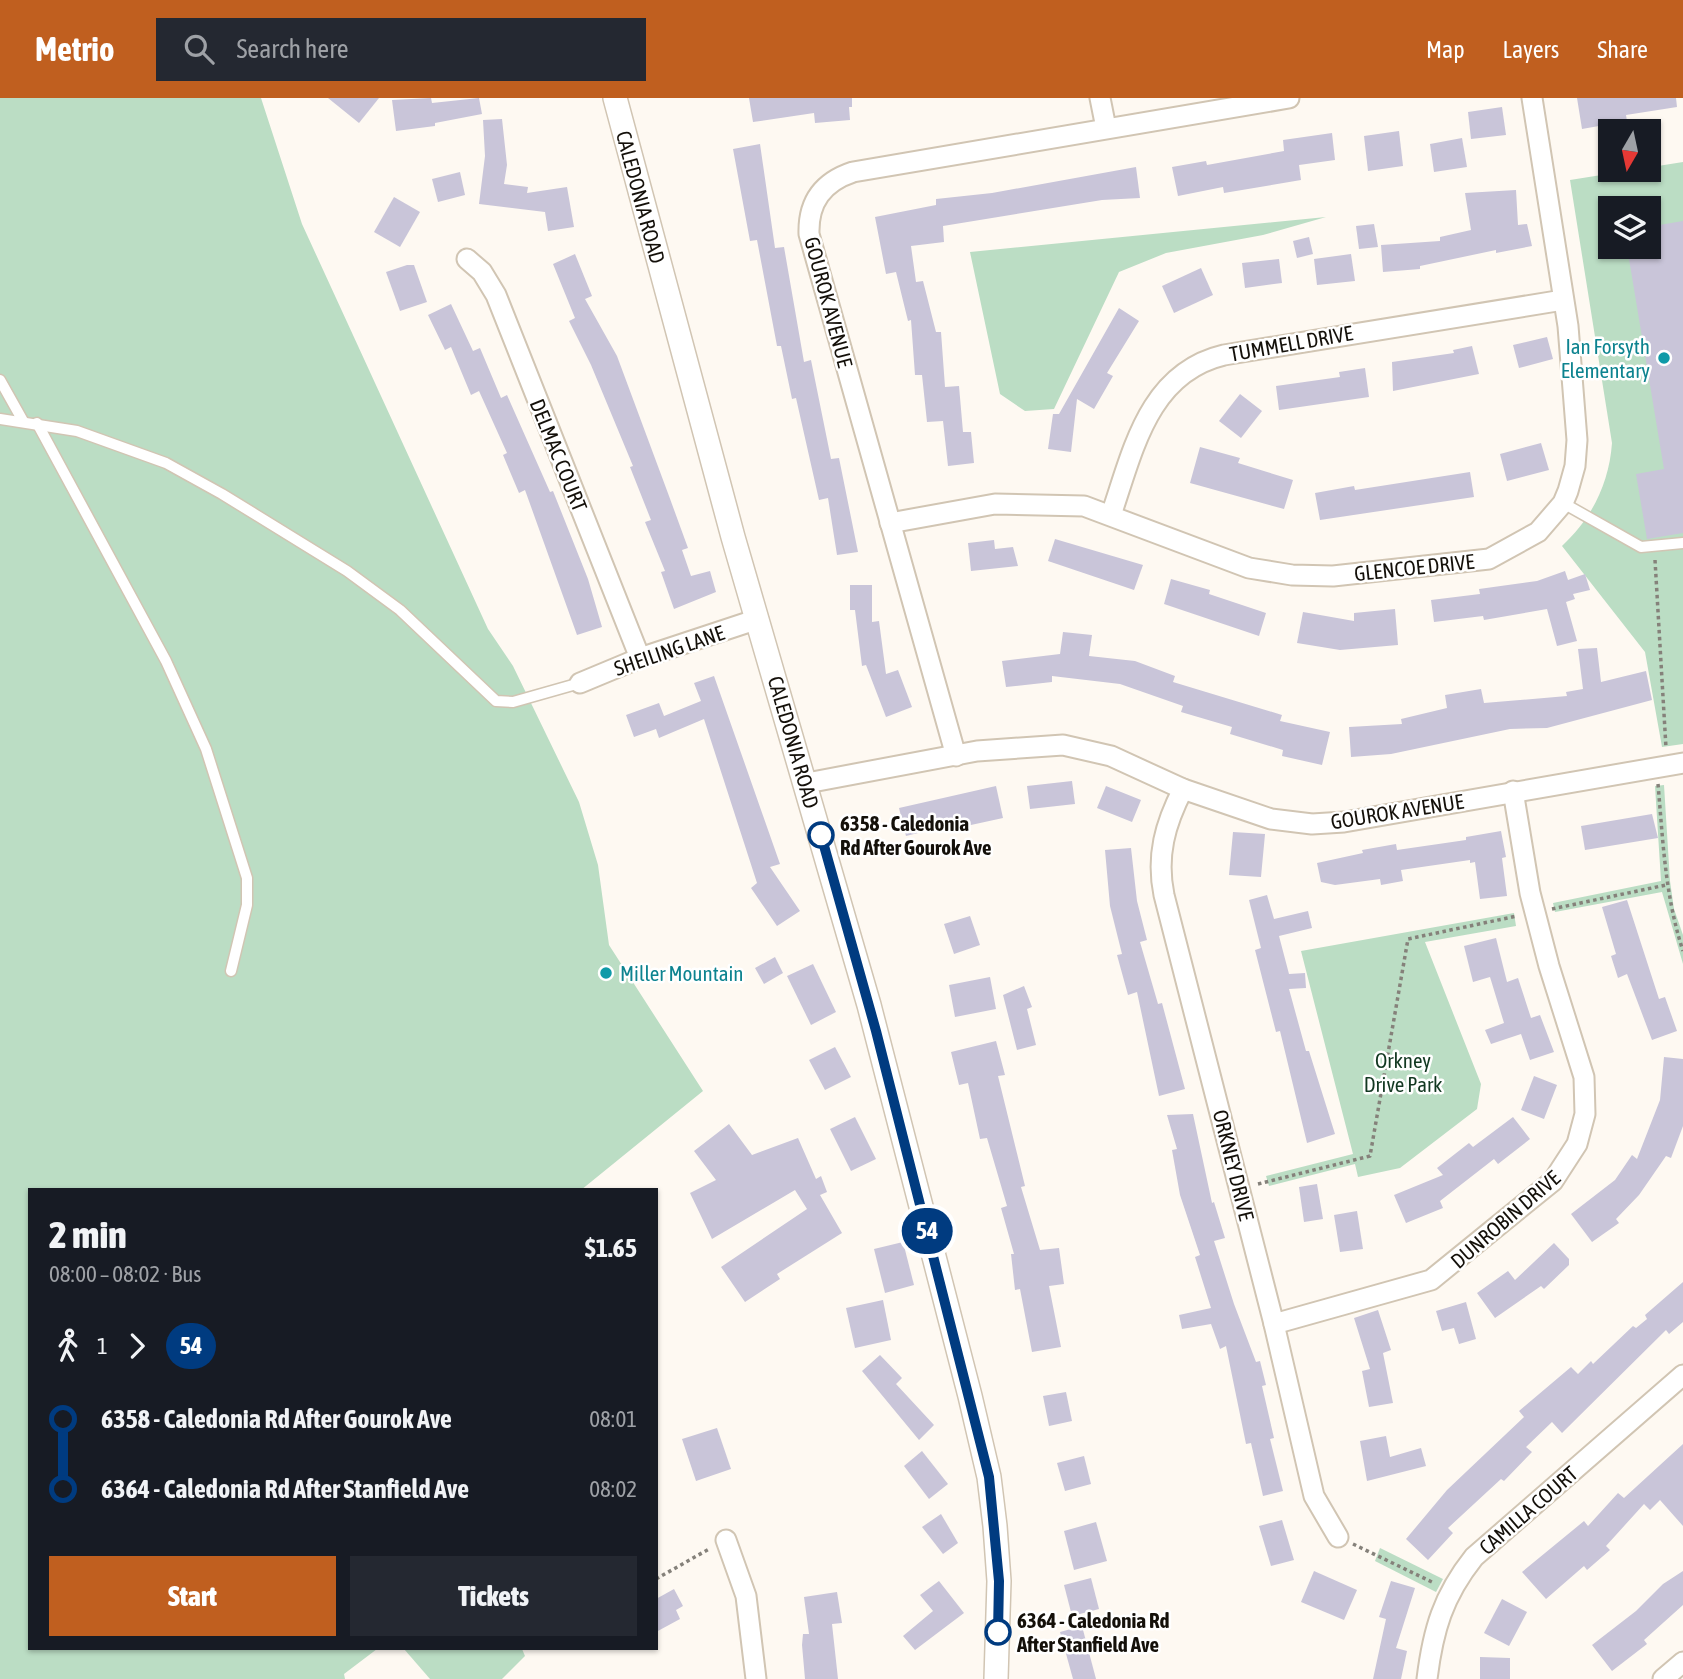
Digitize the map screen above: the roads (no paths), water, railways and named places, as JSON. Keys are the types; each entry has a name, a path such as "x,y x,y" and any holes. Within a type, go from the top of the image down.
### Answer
{"street":[{"name":"CALEDONIA ROAD","path":"615,98 672,317 869,1005 989,1477 999,1581 996,1679"},
{"path":"1100,98 1106,128"},
{"name":"GOUROK AVENUE","path":"956,756 809,234 809,220 818,194 834,180 853,172 1289,98"},
{"name":"GLENCOE DRIVE","path":"890,523 1016,503 1084,506 1210,556 1249,568 1292,575 1333,576 1489,559 1538,532 1563,503 1575,466 1577,440 1568,326 1532,98"},
{"name":"DELMAC COURT","path":"467,259 482,272 496,295 640,658"},
{"name":"TUMMELL DRIVE","path":"1111,515 1141,426 1150,410 1168,386 1206,361 1224,355 1384,327 1563,300"},
{"name":"SHEILING LANE","path":"580,683 640,658 758,619"},
{"name":"GOUROK AVENUE","path":"807,783 1008,747 1063,745 1111,756 1183,789 1271,819 1312,824 1344,822 1683,763"},
{"name":"ORKNEY DRIVE","path":"1183,789 1168,818 1163,840 1161,880 1274,1324 1314,1496 1338,1537"},
{"name":"DUNROBIN DRIVE","path":"1274,1324 1431,1280 1553,1181 1565,1166 1583,1126 1584,1077 1535,913 1513,791"},
{"name":"CAMILLA COURT","path":"1427,1679 1434,1634 1449,1590 1474,1557 1683,1375"},
{"path":"726,1540 746,1596 756,1679"},
{"path":"1663,1679 1683,1662"}],"lane":[{"path":"0,380 23,421"},
{"path":"0,419 77,431 166,464 222,494 347,571 400,610 496,701 513,702 580,683"},
{"path":"37,423 166,661 206,749 247,878 247,905 231,971"},
{"path":"1563,503 1640,547 1655,548 1683,543"}],"place":[{"name":"Ian Forsyth Elementary","path":"1664,358"},
{"name":"6358 - Caledonia Rd After Gourok Ave","path":"821,835"},
{"name":"Miller Mountain","path":"606,973"},
{"name":"6364 - Caledonia Rd After Stanfield Ave","path":"998,1632"}],"park label":[{"name":"Orkney Drive Park","path":"1403,1072"}]}
